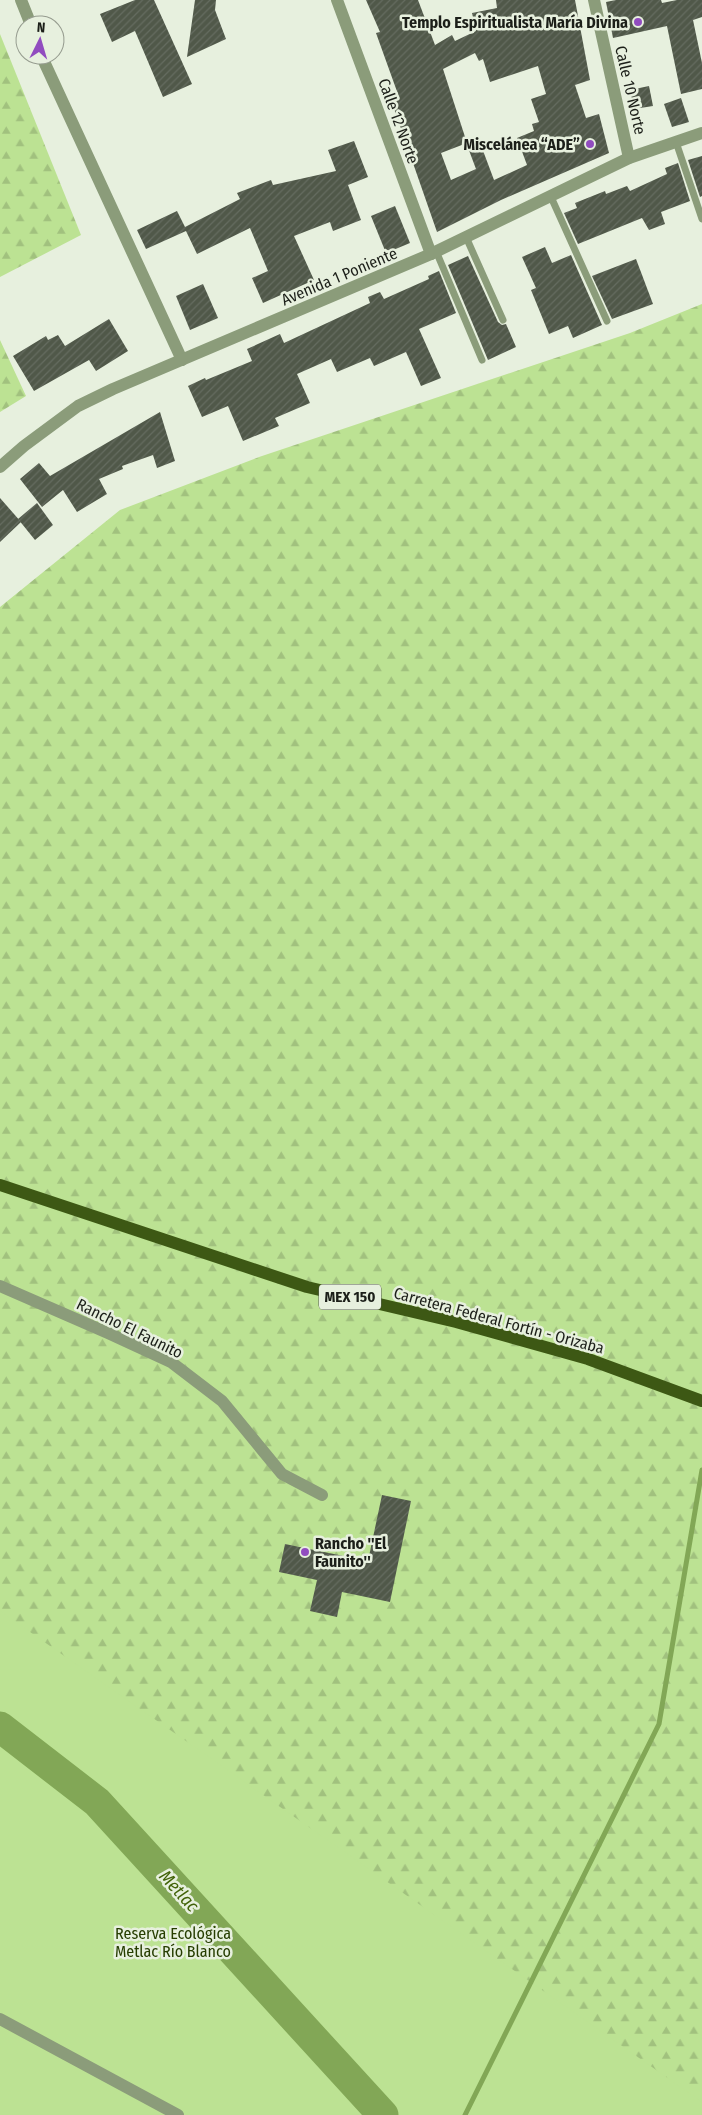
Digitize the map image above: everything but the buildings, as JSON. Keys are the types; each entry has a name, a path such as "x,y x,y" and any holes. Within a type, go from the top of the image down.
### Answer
{"main road":[{"name":"Carretera Federal Fortín - Orizaba","path":"0,1186 307,1287 456,1322 588,1359 702,1401"}],"street":[{"path":"22,0 27,15"},
{"name":"Calle 12 Norte","path":"337,0 433,253"},
{"name":"Calle 10 Norte","path":"594,0 630,158"},
{"path":"46,65 182,360"},
{"name":"Avenida 1 Poniente","path":"0,468 24,446 78,406 433,253 630,158 702,133"},
{"name":"Rancho El Faunito","path":"0,1286 108,1332 171,1362 222,1402 282,1474 322,1495"},
{"path":"0,2019 178,2115"}],"lane":[{"path":"676,142 702,219"},
{"path":"550,197 607,321"},
{"path":"466,237 503,320"},
{"path":"433,253 482,360"}],"green space":[{"path":"0,34 81,235 0,277"},
{"path":"702,304 702,2115 0,1648 0,607 120,510 259,457 630,333"},
{"path":"0,340 26,396 0,412"},
{"name":"Reserva Ecológica Metlac Río Blanco","path":"0,1611 702,2102 702,2115 0,2115"}],"waterway":[{"path":"465,2115 659,1724 702,1470"},
{"name":"Metlac","path":"0,1727 97,1802 383,2115"}],"place":[{"name":"Templo Espiritualista María Divina","path":"638,22"},
{"name":"Miscelánea “ADE”","path":"590,144"},
{"name":"Rancho ''El Faunito''","path":"305,1552"}]}
